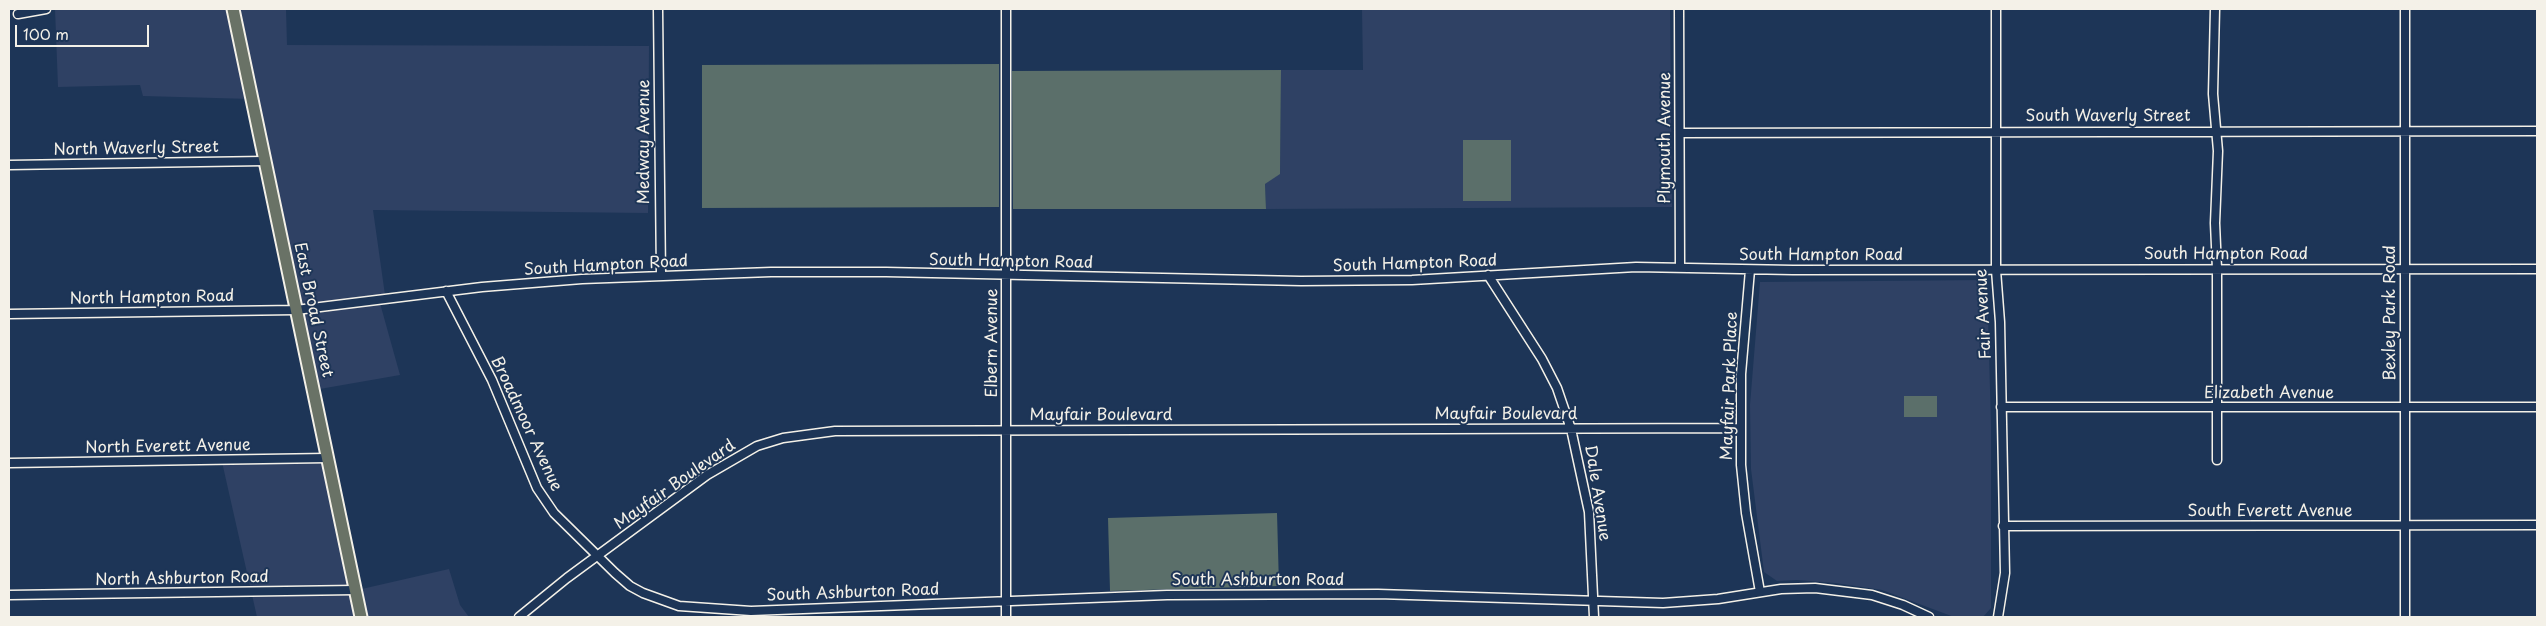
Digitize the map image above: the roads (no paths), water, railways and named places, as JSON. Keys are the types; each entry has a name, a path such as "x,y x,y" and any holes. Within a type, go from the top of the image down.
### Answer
{"main road":[{"name":"East Broad Street","path":"234,9 264,161 361,617"}],"street":[{"path":"18,14 46,9"},
{"name":"Medway Avenue","path":"658,9 661,276"},
{"name":"Elbern Avenue","path":"1006,9 1006,617"},
{"name":"Plymouth Avenue","path":"1679,9 1680,267"},
{"name":"Fair Avenue","path":"1996,9 1996,270 2000,322 2004,573 1998,617"},
{"path":"2214,9 2213,94 2218,131 2215,223 2218,269 2217,460"},
{"name":"Bexley Park Road","path":"2405,9 2405,617"},
{"name":"South Waverly Street","path":"1680,133 2537,130"},
{"name":"North Waverly Street","path":"9,165 264,161"},
{"name":"South Hampton Road","path":"296,310 446,291 661,276 771,272 1243,281 1412,280 1680,267 1750,270 2537,269"},
{"name":"Mayfair Park Place","path":"1750,270 1741,374 1741,465 1746,513 1760,592"},
{"name":"Dale Avenue","path":"1488,275 1542,359 1557,388 1571,429 1589,512 1594,617"},
{"name":"Broadmoor Avenue","path":"446,291 492,380 537,488 554,513 597,556"},
{"name":"North Hampton Road","path":"9,314 296,310"},
{"name":"Elizabeth Avenue","path":"2001,407 2537,407"},
{"name":"Mayfair Boulevard","path":"518,617 597,556 727,462 757,446 783,438 835,431 1741,428"},
{"name":"North Everett Avenue","path":"9,463 327,458"},
{"name":"South Everett Avenue","path":"2003,526 2537,525"},
{"name":"South Ashburton Road","path":"597,556 614,574 643,593 679,606 751,611 1167,595 1369,594 1663,603 1814,588 1848,590 1872,595 1903,604 1929,617"},
{"name":"North Ashburton Road","path":"9,594 356,590"}]}
